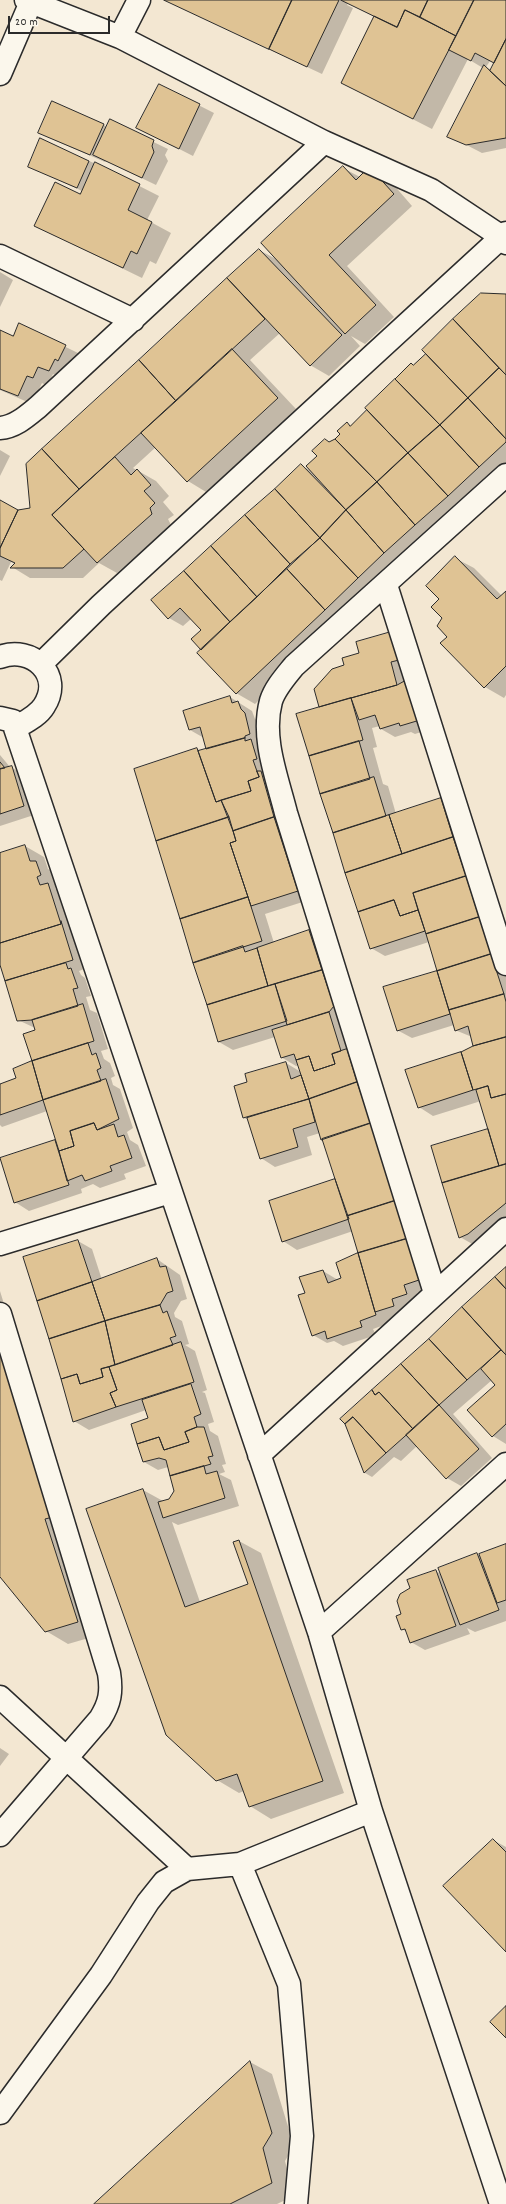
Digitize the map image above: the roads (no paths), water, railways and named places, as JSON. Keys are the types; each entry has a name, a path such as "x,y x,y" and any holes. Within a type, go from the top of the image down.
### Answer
{"street":[{"path":"120,37 139,0"},
{"path":"0,74 28,1 120,37 324,142 431,190 505,238 101,605 41,664"},
{"path":"0,428 8,428 24,419 133,320 324,142"},
{"path":"0,256 133,320"},
{"path":"435,1293 286,813 271,753 268,723 271,700 280,684 294,666 386,585 506,475"},
{"path":"386,585 506,964"},
{"path":"0,657 17,653 26,655 41,664 49,680 48,698 38,713 7,723 170,1192 319,1632 372,1811 501,2204"},
{"path":"0,1244 170,1192"},
{"path":"259,1456 506,1229"},
{"path":"0,1314 109,1673 111,1689 106,1709 100,1719 0,1835"},
{"path":"319,1632 506,1464"},
{"path":"0,1697 187,1869"},
{"path":"0,2113 101,1975 148,1902 164,1882 187,1869 240,1864 372,1811"},
{"path":"240,1864 289,1984 302,2136 296,2204"}]}
